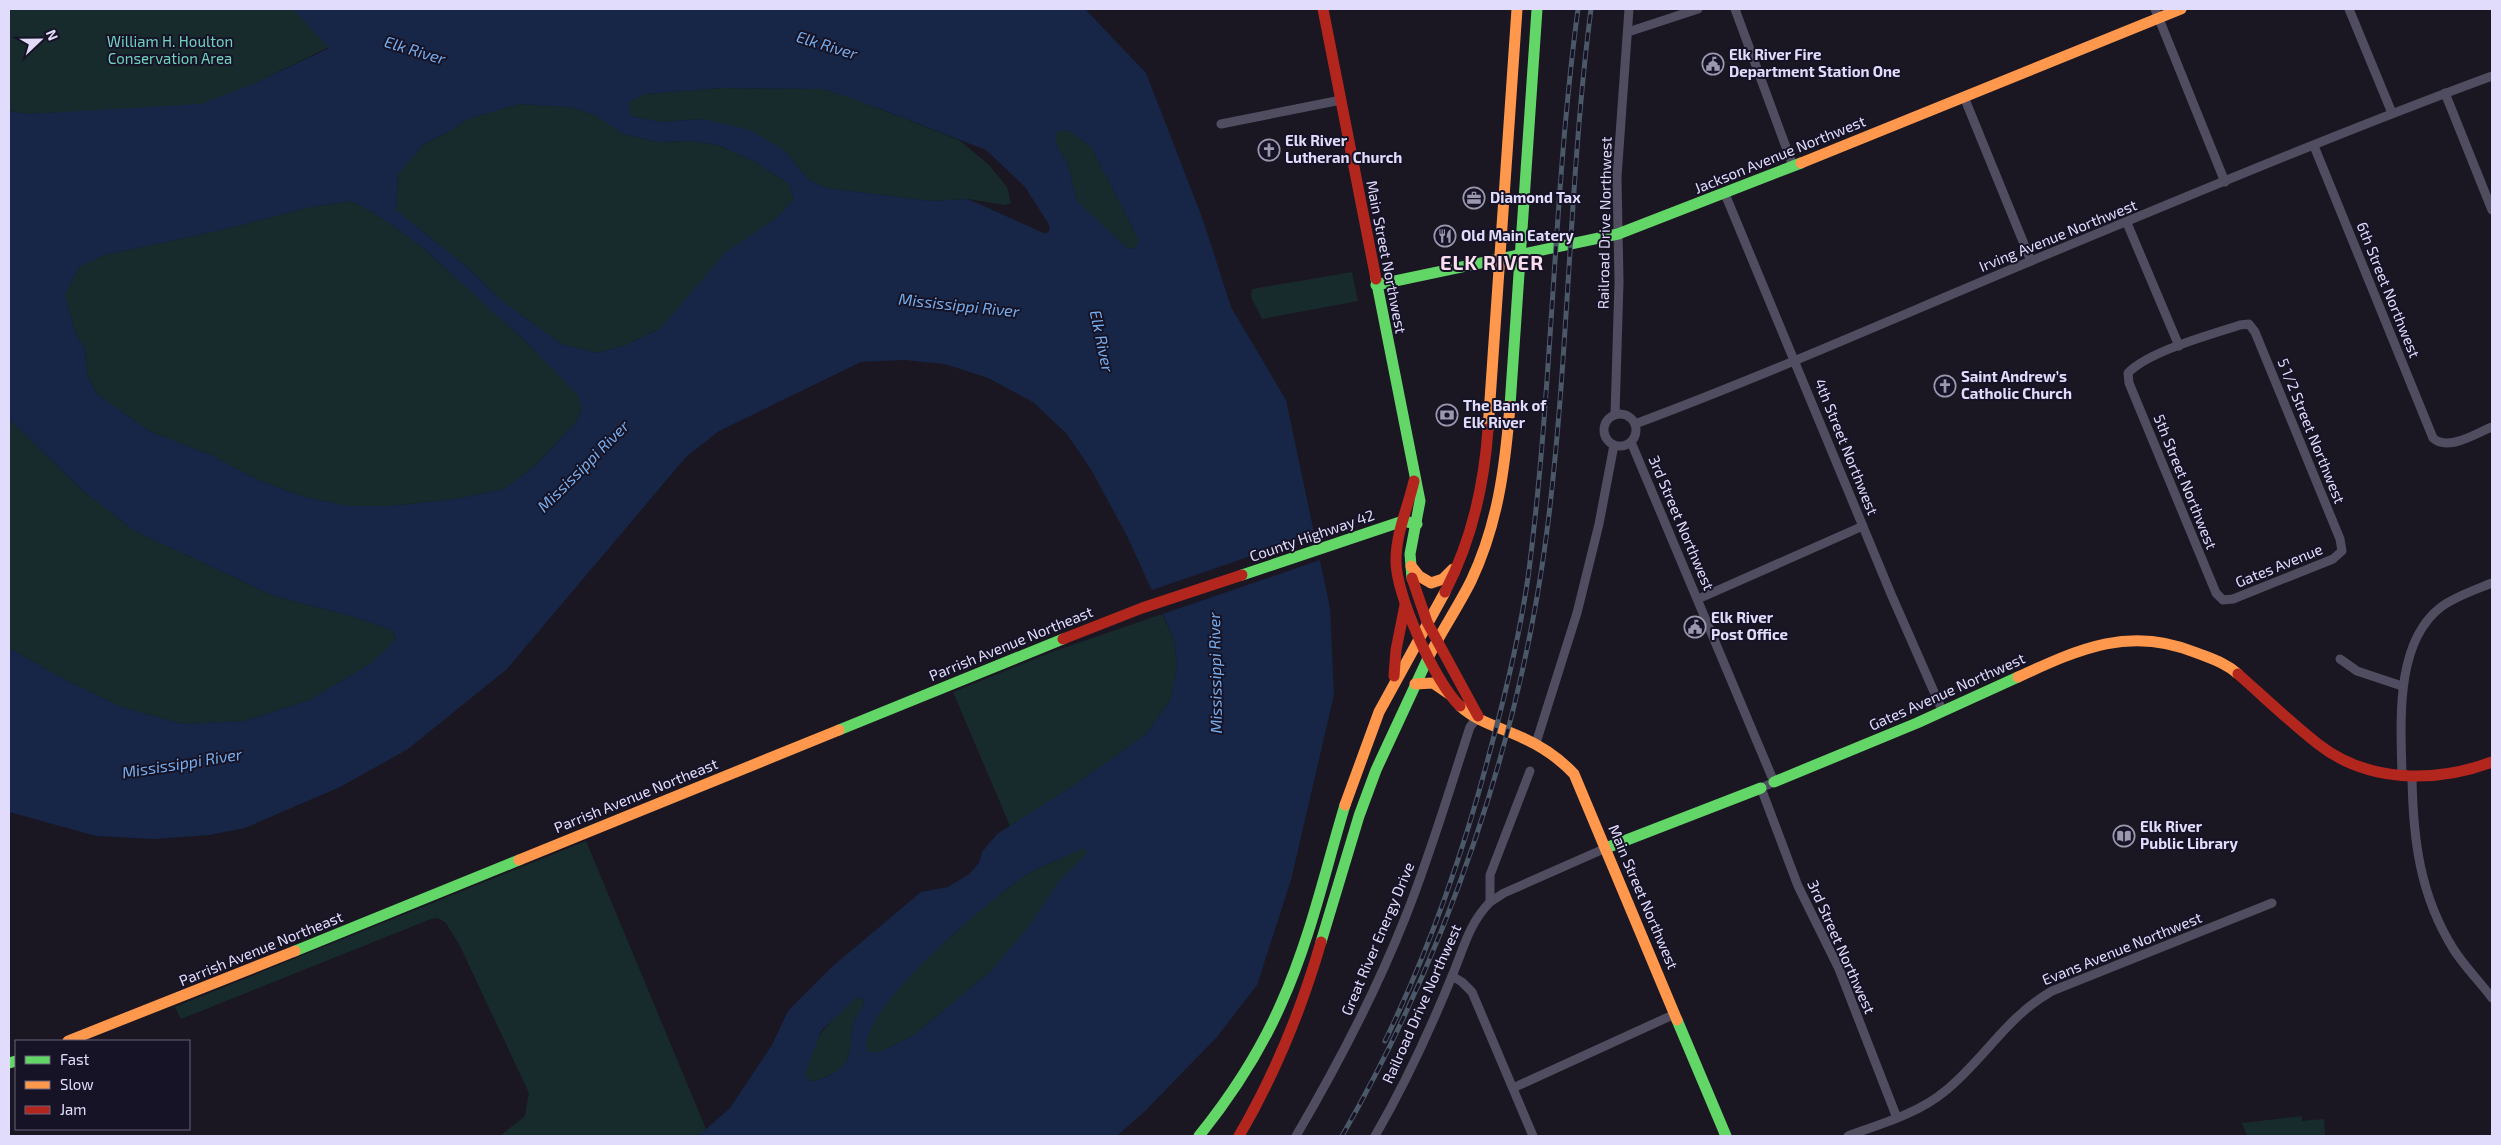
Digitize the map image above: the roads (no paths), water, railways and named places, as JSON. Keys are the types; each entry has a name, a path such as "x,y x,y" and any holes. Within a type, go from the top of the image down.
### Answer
{"main road":[{"name":"Main Street Northwest","path":"1323,9 1414,481 1420,502 1412,545 1411,566 1420,604 1478,716"},
{"path":"1199,1136 1240,1082 1261,1047 1280,1007 1303,945 1360,757 1394,679 1428,621 1459,562 1471,530 1485,471 1517,9"},
{"path":"1239,1136 1267,1087 1291,1034 1362,810 1385,748 1437,640 1476,571 1488,541 1500,496 1506,458 1537,9"},
{"name":"Jackson Avenue Northwest","path":"1376,285 1618,234 1725,194 1964,97 2157,13 2181,9"},
{"name":"Main Street Northwest","path":"1414,481 1403,521 1397,552 1396,570 1405,605 1418,636 1449,694 1459,707 1492,725 1551,751 1574,774 1726,1136"},
{"path":"1403,521 1417,524"},
{"name":"County Highway 42","path":"1217,584 1403,521"},
{"path":"1376,530 1391,540 1397,552"},
{"path":"1411,566 1426,581 1438,582 1459,562"},
{"name":"Parrish Avenue Northeast","path":"71,1040 345,932 930,692 1142,608 1217,584"},
{"path":"1394,679 1396,650 1405,605"},
{"name":"Gates Avenue Northwest","path":"1774,782 2075,651 2106,642 2136,640 2181,646 2228,665 2305,734 2335,756 2369,770 2407,777 2444,776 2464,772 2492,762"},
{"path":"1415,684 1433,683 1449,694"},
{"path":"1606,848 1761,788"}],"street":[{"name":"Railroad Drive Northwest","path":"1615,415 1619,144 1629,9"},
{"path":"1628,32 1698,9"},
{"path":"1735,9 1794,166"},
{"path":"2349,9 2392,113"},
{"path":"2157,13 2225,182"},
{"name":"Irving Avenue Northwest","path":"1635,424 1796,360 2392,113 2492,76"},
{"path":"2445,93 2492,210"},
{"path":"1964,97 2031,261"},
{"path":"1221,124 1341,100"},
{"name":"6th Street Northwest","path":"2314,146 2434,438 2438,443 2449,444 2492,427"},
{"name":"4th Street Northwest","path":"1725,194 1942,710"},
{"path":"2127,222 2179,346"},
{"name":"5 1/2 Street Northwest","path":"2179,346 2240,325 2249,324 2255,332 2340,539 2342,551"},
{"name":"5th Street Northwest","path":"2179,346 2136,365 2128,373 2129,383 2216,593 2223,600"},
{"path":"1615,415 1627,416 1635,424 1636,430 1631,442 1620,446 1614,445 1604,433 1605,425 1615,415"},
{"name":"3rd Street Northwest","path":"1631,442 1774,782"},
{"path":"1536,743 1576,618 1599,524 1614,445"},
{"path":"1698,599 1863,526"},
{"name":"Gates Avenue","path":"2223,600 2234,599 2333,559 2342,551"},
{"path":"2492,583 2450,601 2430,618 2416,643 2402,686 2407,777 2413,825 2427,893 2454,949 2492,998"},
{"path":"2340,659 2357,671 2402,686"},
{"name":"Great River Energy Drive","path":"1296,1136 1338,1063 1389,955 1423,871 1470,727 1478,716"},
{"path":"1490,902 1490,875 1530,771"},
{"path":"1761,788 1774,782"},
{"name":"3rd Street Northwest","path":"1761,788 1798,886 1839,969 1897,1118"},
{"path":"1490,902 1504,893 1606,848"},
{"name":"Railroad Drive Northwest","path":"1375,1136 1452,976 1469,929 1490,902"},
{"name":"Evans Avenue Northwest","path":"1848,1136 1897,1118 1931,1102 1967,1071 2013,1020 2032,1004 2052,991 2272,903"},
{"path":"1452,976 1462,982 1472,992 1533,1136"},
{"path":"1513,1088 1675,1014"}],"water":[{"path":"293,9 1085,9 1146,73 1203,220 1231,307 1286,400 1330,608 1334,695 1291,880 1257,985 1217,1037 1145,1111 1117,1136 698,1136 730,1108 772,1045 788,1011 833,966 921,892 948,887 969,874 979,863 982,852 997,834 1073,786 1145,735 1170,701 1177,666 1174,639 1127,536 1092,471 1067,434 1033,402 988,378 945,364 904,360 861,362 719,431 686,457 507,669 408,749 340,787 245,828 209,835 155,839 96,836 9,812 9,648 60,677 121,707 183,724 244,721 310,700 373,662 396,639 392,630 351,616 274,596 133,530 81,489 9,419 9,111 28,114 201,104 253,84 329,48","holes":["722,88 823,89 857,100 986,150 1025,187 1048,223 1050,230 1046,234 968,199 931,201 826,188 809,180 785,151 750,130 702,119 660,122 632,116 629,110 629,102 645,94","519,104 569,107 595,115 623,134 657,142 691,141 718,145 755,162 788,183 794,199 779,216 725,253 661,328 626,345 597,353 561,344 501,300 467,267 396,210 398,174 425,143 443,135 468,119","1060,130 1070,131 1091,147 1138,238 1138,244 1134,249 1127,248 1077,201 1067,162 1058,148 1055,135","352,201 377,215 421,246 523,339 578,395 582,408 577,421 535,466 504,489 455,499 391,506 348,506 304,497 258,480 213,456 149,431 97,394 87,375 85,349 75,332 65,294 80,266 105,255 222,230 311,207","1081,849 1086,849 1087,853 1057,884 1030,925 991,971 914,1035 881,1052 868,1052 868,1035 880,1012 929,958 986,906 1026,875","857,997 864,1000 863,1006 854,1021 850,1052 844,1064 839,1070 822,1079 808,1081 805,1073 821,1031"]}],"railway":[{"path":"1385,1041 1417,971 1445,899 1469,825 1496,729 1522,616 1537,500 1563,149 1578,9"},
{"path":"1342,1136 1380,1065 1415,992 1447,917 1475,840 1520,682 1536,603 1555,459 1578,137 1591,9"}],"place":[{"name":"Elk River Fire Department Station One","path":"1713,64"},
{"name":"Elk River Lutheran Church","path":"1269,150"},
{"name":"Diamond Tax","path":"1474,198"},
{"name":"Old Main Eatery","path":"1445,236"},
{"name":"Saint Andrew’s Catholic Church","path":"1945,386"},
{"name":"The Bank of Elk River","path":"1447,415"},
{"name":"Elk River Post Office","path":"1695,627"},
{"name":"Elk River Public Library","path":"2124,836"}],"district":[{"name":"ELK RIVER","path":"1492,263"}],"park label":[{"name":"William H. Houlton Conservation Area","path":"170,50"}],"water label":[{"name":"Elk River","path":"827,45"},
{"name":"Elk River","path":"415,50"},
{"name":"Mississippi River","path":"959,305"},
{"name":"Elk River","path":"1102,341"},
{"name":"Mississippi River","path":"583,466"},
{"name":"Mississippi River","path":"1215,673"},
{"name":"Mississippi River","path":"182,763"}]}
